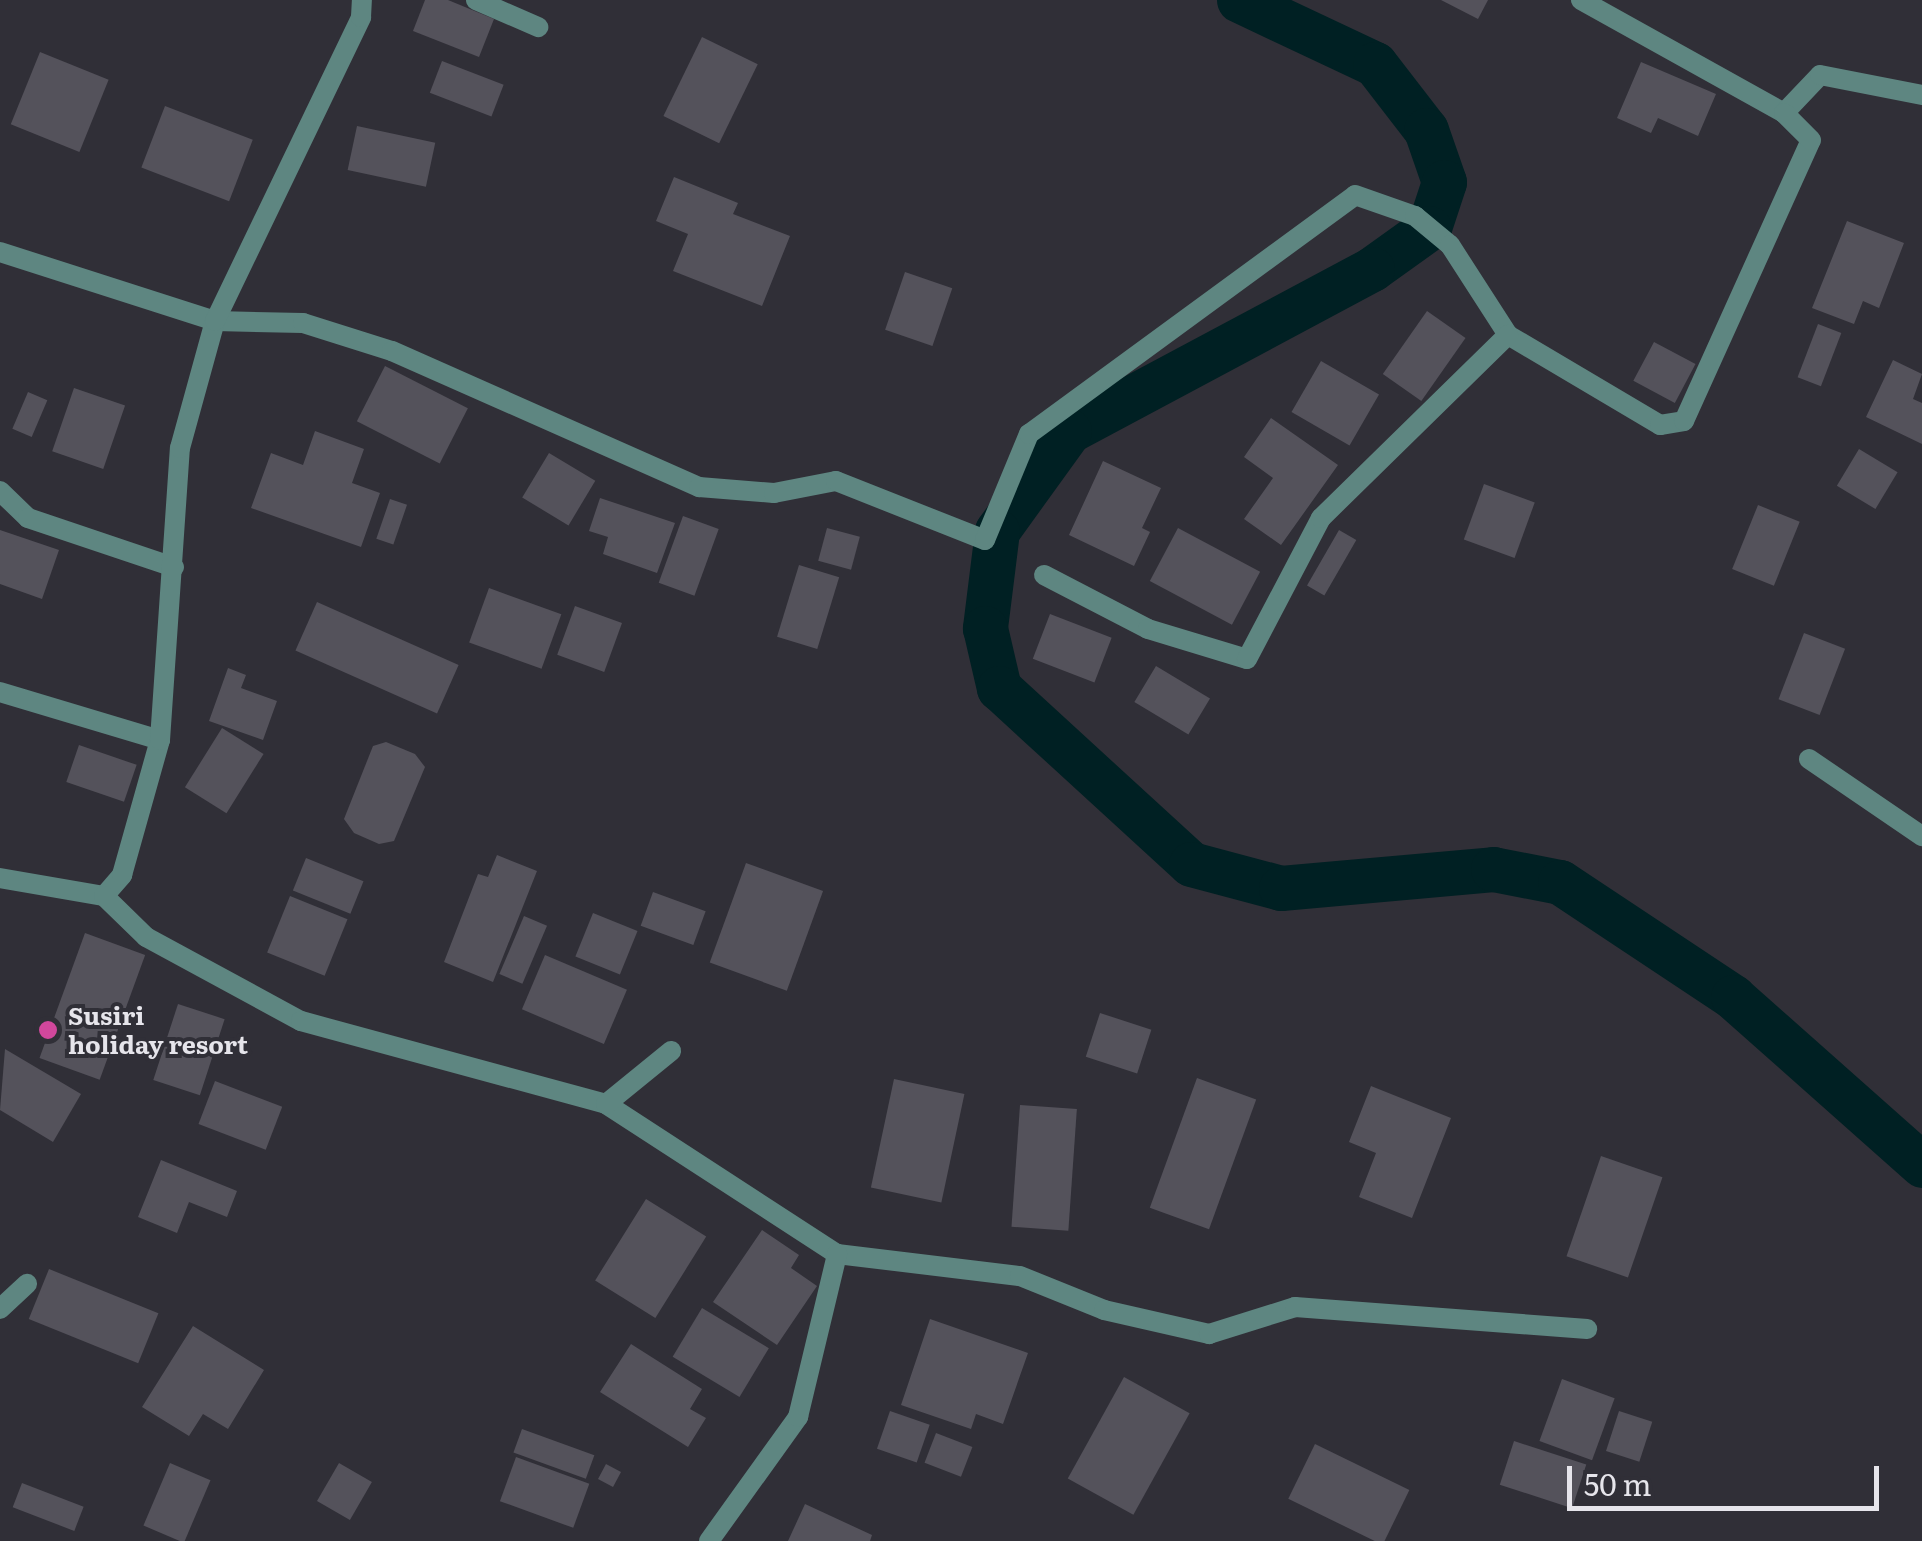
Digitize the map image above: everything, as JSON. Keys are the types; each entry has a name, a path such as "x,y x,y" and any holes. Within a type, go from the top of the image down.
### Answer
{"street":[{"path":"104,896 122,875 160,740 180,448 215,321 362,16 362,0"},
{"path":"476,0 538,26"},
{"path":"0,252 215,321 303,323 392,350 699,487 774,494 836,480 985,540 1028,434 1355,196 1415,216 1450,245 1508,335 1660,426 1684,422 1811,140 1784,113 1580,0"},
{"path":"1784,113 1820,75 1922,95"},
{"path":"1044,575 1148,630 1247,660 1321,518 1508,335"},
{"path":"0,491 28,518 174,568"},
{"path":"0,692 160,740"},
{"path":"1809,759 1922,836"},
{"path":"0,878 104,896 146,937 301,1021 606,1104 837,1254 1020,1276 1104,1310 1210,1334 1296,1306 1587,1329"},
{"path":"606,1104 670,1051"},
{"path":"709,1541 798,1417 837,1254"},
{"path":"0,1310 27,1284"}],"building":[{"path":"425,0 448,0 494,19 479,57 413,31"},
{"path":"1441,0 1488,0 1478,19"},
{"path":"702,37 758,64 719,143 663,116"},
{"path":"40,52 109,80 79,152 11,124"},
{"path":"442,61 504,85 491,116 430,93"},
{"path":"1641,62 1716,94 1698,136 1658,118 1651,133 1617,118"},
{"path":"165,106 253,140 229,201 141,168"},
{"path":"357,126 435,143 426,187 348,170"},
{"path":"674,177 738,203 733,214 790,236 762,306 673,271 688,234 656,221"},
{"path":"1847,221 1904,243 1879,308 1863,301 1854,324 1812,308"},
{"path":"905,272 952,288 932,346 885,330"},
{"path":"1427,311 1466,338 1421,401 1383,374"},
{"path":"1818,324 1841,333 1821,386 1798,377"},
{"path":"1654,342 1695,364 1675,403 1633,381"},
{"path":"1893,360 1922,374 1913,399 1922,403 1922,444 1866,417"},
{"path":"1321,361 1379,394 1350,446 1292,412"},
{"path":"385,366 468,408 440,463 357,421"},
{"path":"74,388 125,406 103,469 52,451"},
{"path":"28,392 47,400 32,437 12,429"},
{"path":"1271,418 1338,465 1281,545 1244,519 1273,478 1244,457"},
{"path":"315,431 364,449 352,483 380,493 361,547 251,508 271,453 303,465"},
{"path":"1859,449 1898,472 1875,509 1837,486"},
{"path":"549,453 595,481 569,525 522,498"},
{"path":"1103,461 1161,488 1142,528 1150,532 1134,566 1069,535"},
{"path":"1484,484 1535,502 1515,558 1464,539"},
{"path":"600,498 675,523 657,573 603,554 608,537 589,531"},
{"path":"390,499 407,505 393,545 376,539"},
{"path":"1758,505 1800,522 1774,586 1732,569"},
{"path":"683,516 719,529 694,596 659,583"},
{"path":"827,528 860,537 851,570 818,561"},
{"path":"1178,528 1260,572 1232,625 1150,581"},
{"path":"0,530 59,550 42,599 0,584"},
{"path":"1339,530 1356,540 1324,595 1307,585"},
{"path":"799,565 839,577 817,649 777,637"},
{"path":"489,588 561,614 542,669 469,643"},
{"path":"317,602 459,665 437,713 295,650"},
{"path":"575,606 622,623 604,672 557,655"},
{"path":"1050,614 1112,638 1094,682 1033,659"},
{"path":"1804,633 1845,649 1820,715 1779,699"},
{"path":"1156,666 1210,698 1188,734 1134,702"},
{"path":"228,668 246,675 241,688 277,701 263,740 209,721"},
{"path":"222,728 264,754 226,813 185,787"},
{"path":"386,742 415,754 425,767 394,841 379,844 354,833 344,819 373,746"},
{"path":"79,745 137,765 124,802 66,782"},
{"path":"497,855 537,871 493,982 444,962 478,874 488,877"},
{"path":"306,858 363,881 350,914 293,890"},
{"path":"746,863 823,891 787,991 710,963"},
{"path":"653,892 706,911 693,945 641,926"},
{"path":"290,896 347,919 325,976 267,953"},
{"path":"593,913 638,931 620,975 575,957"},
{"path":"524,916 547,926 522,984 499,974"},
{"path":"85,933 145,955 100,1080 40,1058"},
{"path":"545,955 627,990 604,1044 522,1009"},
{"path":"178,1004 225,1019 200,1095 153,1080"},
{"path":"1100,1013 1151,1030 1137,1073 1086,1057"},
{"path":"5,1049 81,1094 53,1142 0,1110"},
{"path":"1197,1078 1256,1100 1209,1229 1150,1208"},
{"path":"894,1079 964,1094 941,1203 871,1188"},
{"path":"215,1081 282,1107 266,1150 199,1124"},
{"path":"1371,1086 1451,1118 1412,1218 1359,1197 1376,1153 1349,1142"},
{"path":"1020,1105 1077,1109 1068,1231 1011,1227"},
{"path":"1601,1156 1662,1177 1628,1277 1566,1256"},
{"path":"161,1160 237,1191 227,1217 189,1202 177,1233 138,1217"},
{"path":"646,1199 706,1237 655,1318 595,1280"},
{"path":"762,1230 799,1255 791,1268 817,1286 777,1345 713,1302"},
{"path":"49,1269 158,1313 138,1363 29,1319"},
{"path":"702,1308 769,1348 740,1397 673,1357"},
{"path":"930,1319 1028,1353 1003,1424 976,1414 971,1429 901,1405"},
{"path":"193,1326 264,1370 228,1429 203,1414 189,1436 142,1407"},
{"path":"631,1344 702,1389 690,1409 706,1418 688,1447 600,1392"},
{"path":"1124,1377 1190,1413 1133,1515 1068,1478"},
{"path":"1562,1379 1615,1398 1592,1460 1539,1441"},
{"path":"890,1411 930,1425 917,1462 877,1449"},
{"path":"1619,1411 1652,1422 1639,1462 1606,1451"},
{"path":"522,1429 594,1455 586,1479 513,1452"},
{"path":"936,1433 972,1447 961,1477 925,1463"},
{"path":"1514,1441 1586,1464 1572,1508 1500,1485"},
{"path":"1315,1444 1409,1490 1385,1541 1375,1541 1288,1499"},
{"path":"516,1457 589,1484 573,1528 500,1501"},
{"path":"170,1463 211,1480 185,1541 143,1526"},
{"path":"339,1463 372,1482 350,1520 317,1501"},
{"path":"606,1464 621,1472 613,1487 598,1479"},
{"path":"22,1483 84,1507 74,1531 13,1507"},
{"path":"805,1504 872,1535 870,1541 788,1541"}],"waterway":[{"path":"1239,0 1375,64 1426,130 1444,182 1429,228 1372,269 1069,431 997,531 985,628 999,688 1191,864 1281,888 1493,869 1560,882 1733,997 1922,1165"}],"place":[{"name":"Susiri holiday resort","path":"48,1030"}]}
